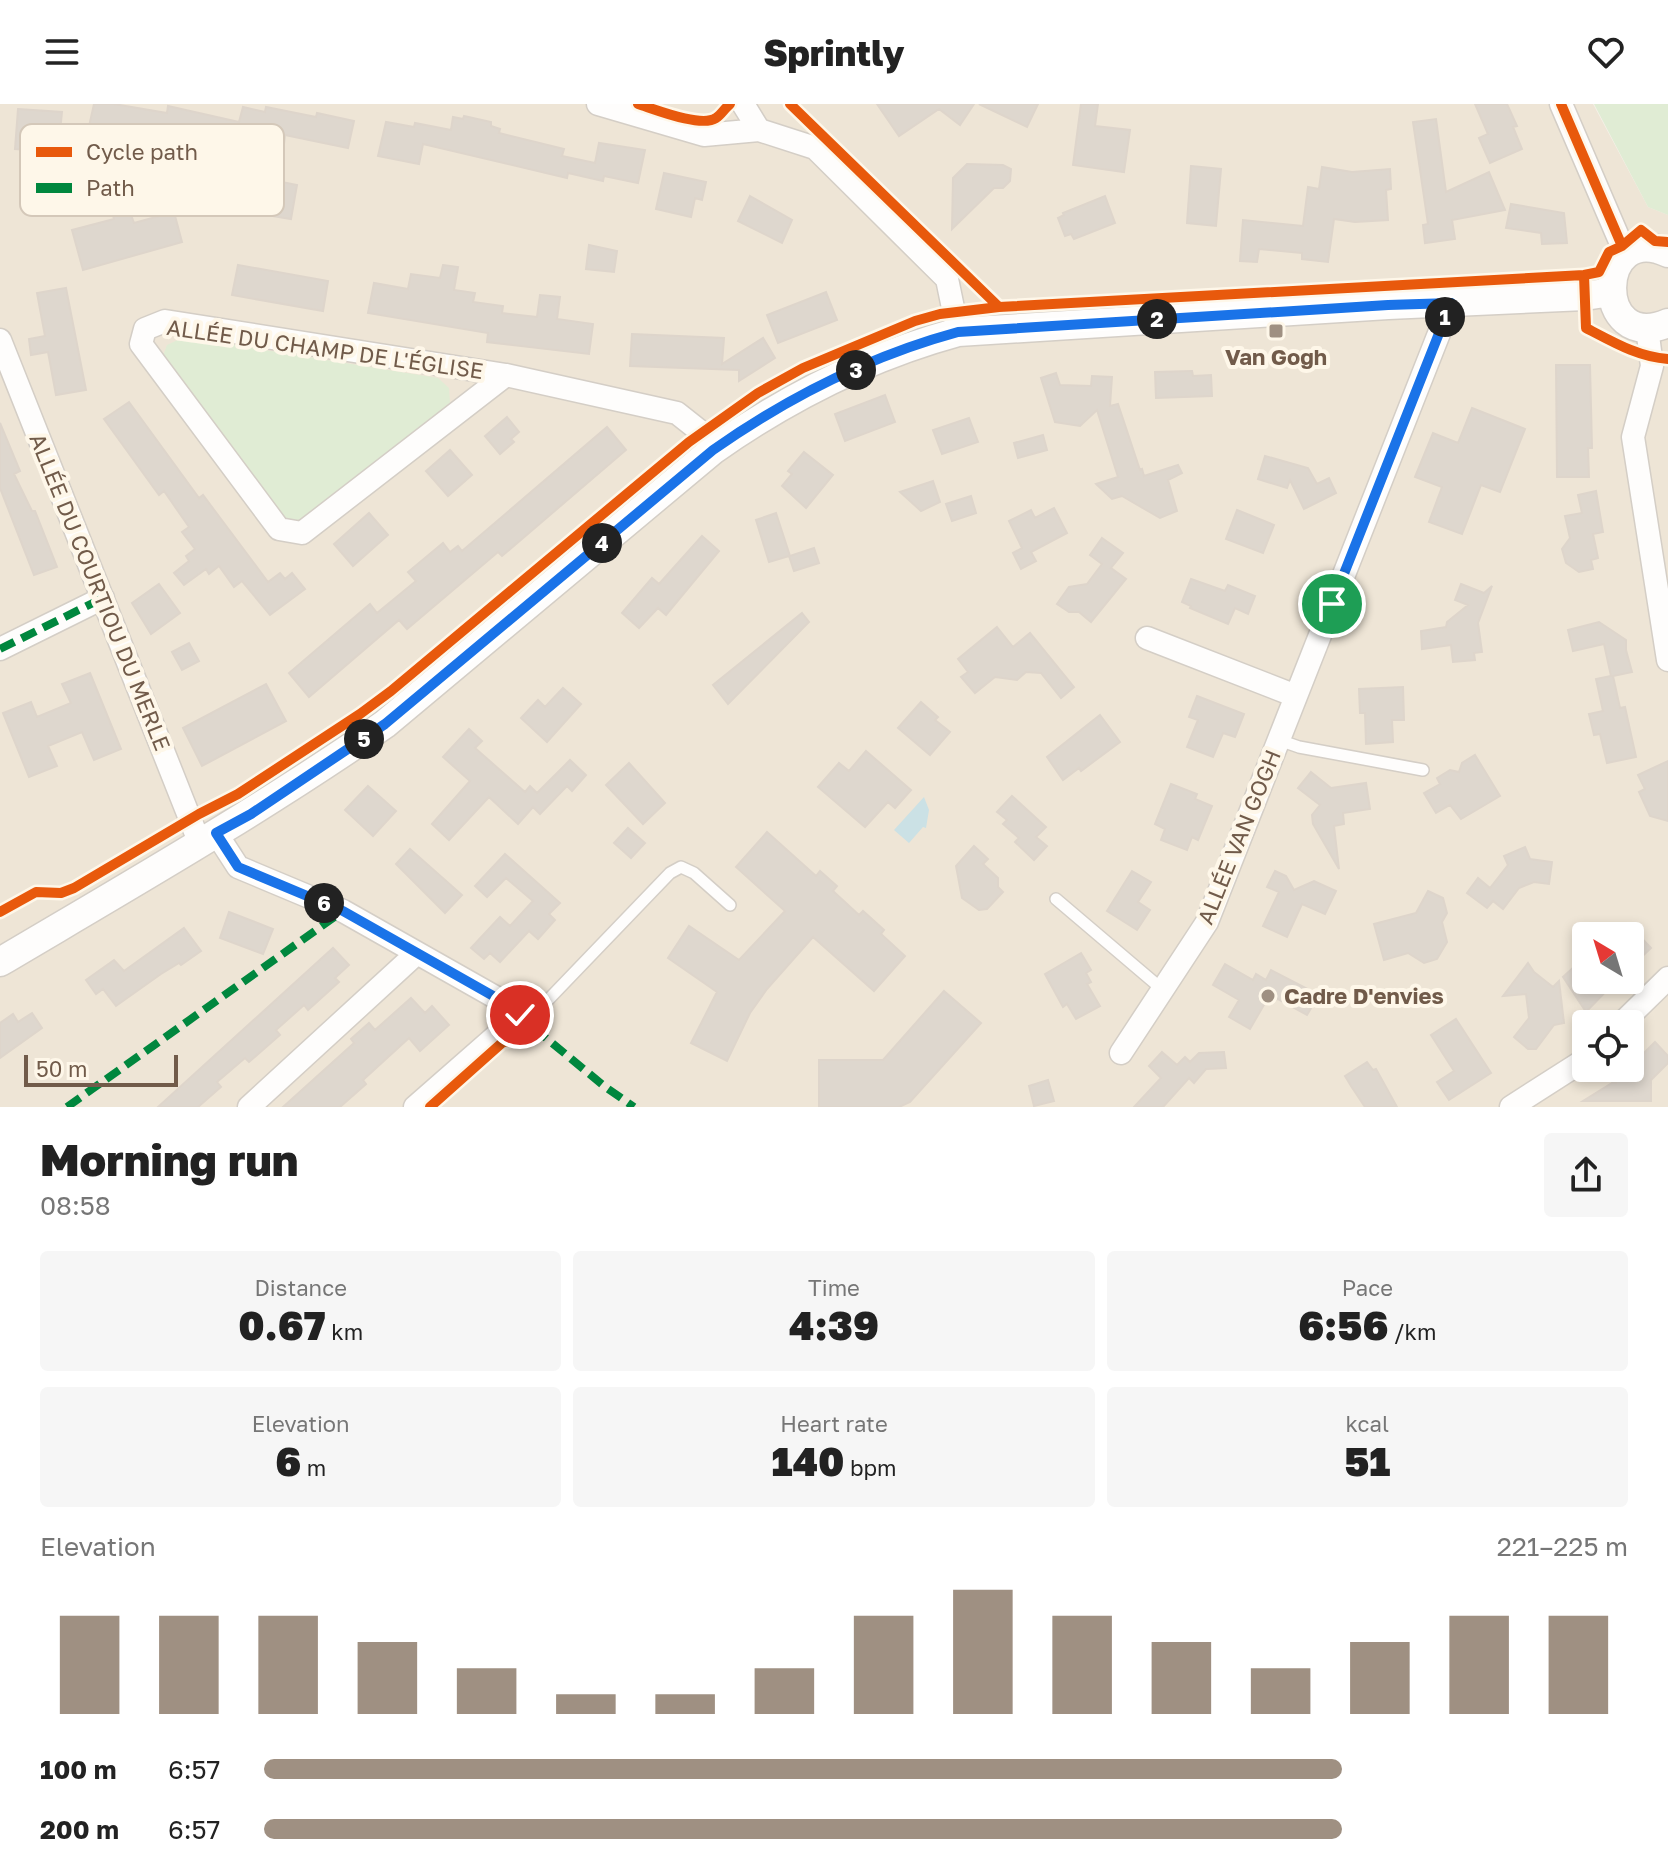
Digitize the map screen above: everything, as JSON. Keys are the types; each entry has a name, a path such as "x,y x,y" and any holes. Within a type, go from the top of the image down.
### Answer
{"street":[{"path":"598,104 704,135 759,130 815,148 947,279 958,332"},
{"path":"743,104 759,130"},
{"path":"1561,104 1622,246 1629,254"},
{"path":"1668,253 1652,248 1629,254 1614,271 1611,292 1614,306 1622,317 1634,324 1658,325 1652,366 1633,437 1668,660"},
{"path":"0,962 297,784 385,724 713,450 757,419 811,389 927,341 958,332 1585,296 1611,292"},
{"name":"ALLÉE VAN GOGH","path":"1121,1053 1207,922 1451,303"},
{"name":"ALLÉE DU CHAMP DE L'ÉGLISE","path":"506,375 302,533 279,529 141,344 145,329 165,321 506,375 677,413 701,432 713,450"},
{"name":"ALLÉE DU COURTIOU DU MERLE","path":"0,340 103,598 208,839 238,867 343,911 520,1015"},
{"path":"0,649 103,598"},
{"path":"1147,638 1296,696"},
{"path":"249,1107 417,953"},
{"path":"1635,1010 1668,978"},
{"path":"415,1107 520,1015"},
{"path":"1511,1107 1572,1068"}],"lane":[{"path":"1279,740 1299,747 1423,770"},
{"path":"520,1015 547,1001 670,873 681,867 694,873 730,905"},
{"path":"1056,899 1163,990"}],"shaded area":[{"path":"0,104 1593,104 1648,207 1668,215 1668,1107 0,1107"},
{"path":"924,797 929,810 926,828 923,827 909,843 894,830"}],"green space":[{"path":"1594,104 1668,104 1668,215 1648,207"},
{"path":"184,337 438,378 449,388 450,403 307,519 292,522 279,516 162,358 167,345"}],"building":[{"path":"94,104 114,104 167,113 168,106 239,122 243,107 265,112 266,107 316,117 317,113 354,121 348,148 285,135 284,144 284,124 90,124"},
{"path":"877,104 974,104 960,125 939,109 899,136"},
{"path":"979,104 1038,104 1027,127"},
{"path":"1081,104 1098,104 1095,126 1130,130 1124,172 1073,165"},
{"path":"1475,104 1507,104 1517,126 1513,127 1522,149 1490,163 1479,138 1488,134"},
{"path":"18,109 62,112 61,124 20,124 20,149 15,149"},
{"path":"464,116 491,122 491,126 500,129 499,133 564,149 562,156 595,163 599,143 645,150 638,183 604,176 603,181 568,173 567,178 423,144 419,164 378,156 386,122 414,127 415,123 451,130 453,117 463,119"},
{"path":"1436,119 1446,192 1489,172 1505,210 1452,220 1455,239 1425,243 1423,225 1428,224 1413,122"},
{"path":"967,164 1003,165 1011,169 1010,181 1003,188 994,188 952,229 953,178"},
{"path":"1191,166 1221,169 1216,226 1187,223"},
{"path":"1322,167 1352,172 1390,169 1391,189 1386,190 1388,220 1355,222 1334,219 1328,262 1302,259 1302,253 1259,249 1257,262 1240,261 1243,220 1303,226 1308,187 1319,189"},
{"path":"664,173 706,182 702,200 695,198 691,217 656,209"},
{"path":"284,182 297,185 291,219 272,216 284,216"},
{"path":"750,196 792,220 782,243 738,221"},
{"path":"1105,196 1115,223 1074,239 1071,234 1065,236 1058,218 1063,213"},
{"path":"1511,204 1564,213 1567,243 1542,244 1541,233 1506,228"},
{"path":"113,216 131,216 134,223 159,216 175,216 182,242 83,270 72,230 114,219"},
{"path":"589,245 617,251 614,272 586,269"},
{"path":"238,265 328,281 323,311 232,295"},
{"path":"443,265 458,267 454,290 475,293 473,302 503,306 502,313 537,317 540,295 560,297 557,319 593,324 589,354 487,342 488,333 368,313 374,283 408,289 411,274 440,278"},
{"path":"66,288 86,390 56,395 48,352 31,355 29,339 45,336 37,293"},
{"path":"826,292 837,320 778,343 767,315"},
{"path":"632,334 724,338 722,364 763,338 775,358 739,381 739,370 630,366"},
{"path":"1556,365 1590,365 1592,448 1588,448 1589,477 1557,477"},
{"path":"1192,371 1193,376 1211,375 1212,396 1156,398 1155,372"},
{"path":"1056,373 1060,385 1091,386 1092,376 1112,377 1110,406 1118,404 1144,476 1178,465 1182,473 1168,480 1177,511 1160,518 1122,496 1112,499 1096,484 1118,477 1097,410 1080,426 1055,422 1041,378"},
{"path":"885,395 895,422 845,441 835,414"},
{"path":"129,402 199,498 203,495 268,582 280,573 285,579 292,573 305,589 270,615 242,581 234,587 219,566 209,574 206,569 184,585 174,573 189,561 186,556 195,549 182,532 189,527 164,491 159,495 104,419"},
{"path":"1472,408 1525,429 1500,492 1481,485 1462,534 1429,522 1442,487 1415,477 1433,433 1458,443"},
{"path":"507,417 519,432 511,439 514,442 500,454 485,436"},
{"path":"969,418 978,442 942,454 933,430"},
{"path":"0,423 20,471 14,474 32,511 35,511 57,567 34,575 0,488"},
{"path":"607,427 626,450 502,556 498,552 407,629 399,620 309,697 289,673 370,604 377,613 416,581 408,572 443,543 450,552 458,546 462,551"},
{"path":"1043,435 1047,450 1018,458 1014,443"},
{"path":"450,450 472,475 448,496 426,471"},
{"path":"804,452 833,475 806,508 782,486 792,474 788,471"},
{"path":"1265,456 1308,468 1317,484 1329,478 1336,493 1304,509 1290,480 1287,488 1258,479"},
{"path":"933,481 940,502 921,511 900,492"},
{"path":"1596,491 1603,532 1593,534 1598,558 1591,560 1593,569 1579,572 1566,563 1562,549 1570,538 1565,516 1582,513 1578,495"},
{"path":"971,496 976,513 952,521 946,504"},
{"path":"1054,508 1067,533 1031,552 1036,561 1021,569 1013,553 1022,548 1009,521 1031,510 1035,518"},
{"path":"1237,510 1274,525 1263,553 1226,539"},
{"path":"369,513 388,535 353,566 334,544"},
{"path":"776,513 790,556 814,548 819,563 794,571 789,556 769,562 756,520"},
{"path":"702,536 719,551 666,615 658,608 639,628 622,613 652,578 659,584"},
{"path":"1102,538 1123,553 1111,568 1126,579 1091,622 1079,612 1069,612 1057,604 1069,587 1087,584 1102,564 1090,555"},
{"path":"1191,579 1225,591 1228,585 1255,596 1248,614 1235,608 1228,624 1190,608 1182,602"},
{"path":"159,584 180,613 151,634 132,603"},
{"path":"1461,584 1484,593 1492,586 1478,623 1482,652 1474,653 1475,660 1453,662 1451,645 1422,649 1421,631 1446,627 1447,622 1468,605 1455,600"},
{"path":"802,613 809,622 728,704 713,685"},
{"path":"1599,622 1626,640 1632,672 1613,676 1620,708 1625,707 1636,757 1607,763 1600,734 1594,735 1589,714 1603,711 1596,679 1611,676 1604,644 1573,651 1568,630"},
{"path":"997,627 1013,647 1030,633 1074,687 1061,698 1041,673 1026,672 1017,680 995,677 975,693 961,677 968,672 958,659"},
{"path":"189,643 199,661 182,670 172,652"},
{"path":"90,673 121,749 94,760 82,732 48,746 57,766 29,777 3,713 31,702 37,717 71,703 62,684"},
{"path":"266,684 286,721 202,766 183,728"},
{"path":"1403,687 1404,720 1392,720 1393,742 1366,744 1365,713 1360,713 1359,689"},
{"path":"563,688 581,704 547,742 521,718 538,700 545,707"},
{"path":"1197,696 1244,714 1235,737 1223,733 1213,757 1187,747 1198,720 1189,717"},
{"path":"921,702 938,717 935,720 950,732 930,755 898,728"},
{"path":"1100,715 1120,742 1081,771 1079,768 1063,780 1047,757"},
{"path":"469,729 482,741 475,748 525,792 530,786 537,793 570,760 586,775 572,791 567,786 540,814 533,807 518,824 489,797 449,840 432,824 470,781 443,757"},
{"path":"866,751 911,790 895,808 888,802 865,827 818,787 839,763 849,771"},
{"path":"1475,755 1500,796 1461,819 1450,805 1436,813 1424,793 1440,784 1437,778 1450,770 1459,772 1462,763"},
{"path":"1668,761 1668,821 1650,816 1639,792 1645,789 1638,775"},
{"path":"629,763 665,803 643,824 606,785"},
{"path":"1311,772 1331,788 1366,783 1370,809 1343,813 1344,824 1334,826 1339,869 1313,824 1312,815 1320,805 1298,788"},
{"path":"1171,784 1197,794 1195,799 1212,806 1198,840 1192,837 1187,850 1161,840 1165,829 1155,824"},
{"path":"368,786 396,811 373,836 345,810"},
{"path":"1012,796 1046,827 1036,837 1047,846 1034,860 1015,842 1019,838 1003,824 1007,820 997,812"},
{"path":"628,828 645,843 631,858 614,843"},
{"path":"767,832 816,876 820,871 837,886 833,891 859,915 863,911 884,930 881,934 905,956 874,991 813,937 750,1013 727,1061 691,1043 717,992 668,958 689,926 739,960 785,911 736,867"},
{"path":"974,846 988,859 983,864 998,878 998,887 1003,892 987,909 979,910 962,898 956,866"},
{"path":"1525,847 1530,859 1552,862 1549,884 1534,882 1519,888 1503,909 1493,901 1487,908 1467,893 1478,878 1490,888 1508,865 1504,856"},
{"path":"410,849 462,895 445,913 396,864"},
{"path":"505,854 560,903 549,914 555,920 538,939 529,931 500,962 490,953 484,959 471,948 500,917 510,926 533,901 506,878 487,897 475,886"},
{"path":"1132,871 1151,882 1138,902 1150,910 1137,930 1107,911"},
{"path":"1275,871 1286,876 1294,890 1314,881 1336,891 1325,914 1302,904 1287,937 1263,926 1279,892 1267,887"},
{"path":"1428,891 1443,898 1447,913 1442,922 1447,942 1437,959 1424,963 1408,953 1384,960 1374,924 1416,913"},
{"path":"229,912 273,929 263,954 220,938"},
{"path":"184,928 201,951 161,974 116,1006 103,989 96,994 86,980 114,960 124,971"},
{"path":"1644,941 1651,948 1644,955"},
{"path":"333,948 349,965 335,978 339,982 308,1010 304,1005 276,1030 280,1035 249,1062 245,1058 217,1082 221,1087 198,1107 158,1107"},
{"path":"1081,953 1091,970 1086,973 1091,982 1087,984 1100,1006 1076,1019 1067,1004 1063,1007 1045,974"},
{"path":"1528,963 1553,987 1559,981 1564,1023 1554,1025 1536,1049 1528,1049 1514,1037 1529,1018 1526,994 1503,996"},
{"path":"1225,964 1253,980 1256,974 1266,980 1271,970 1319,995 1307,1015 1278,999 1265,1003 1250,1029 1229,1017 1239,1000 1213,985"},
{"path":"1572,969 1572,991 1563,977"},
{"path":"944,991 981,1023 910,1102 899,1107 819,1107 819,1060 883,1060"},
{"path":"1574,994 1603,994 1588,1010 1585,1010"},
{"path":"411,998 425,1013 432,1006 449,1025 420,1051 409,1038 363,1080 366,1084 340,1107 283,1107 354,1043 351,1039 369,1023 375,1030"},
{"path":"32,1013 42,1028 0,1058 0,1023 13,1014 18,1022"},
{"path":"1456,1019 1491,1073 1449,1100 1437,1082 1454,1071 1431,1035"},
{"path":"1655,1042 1668,1056 1668,1063 1651,1080 1651,1101 1583,1101 1612,1083 1644,1082 1644,1053"},
{"path":"1162,1052 1177,1065 1185,1057 1190,1062 1199,1053 1224,1052 1226,1068 1206,1069 1194,1083 1189,1078 1163,1107 1134,1107 1161,1078 1149,1066"},
{"path":"1367,1062 1373,1070 1376,1069 1397,1107 1365,1107 1351,1086 1345,1076"},
{"path":"1048,1080 1054,1101 1034,1106 1029,1086"}],"marked path":[{"path":"0,649 103,598"},
{"path":"67,1107 343,911"},
{"path":"534,1028 634,1107"}],"cycle path":[{"path":"638,104 700,121 716,118 730,104"},
{"path":"790,104 999,307"},
{"path":"1561,104 1622,246"},
{"path":"0,912 36,892 61,893 74,888 238,794 391,691 689,442 758,393 803,368 915,321 940,314 999,307 1584,275 1599,272 1609,252 1622,246 1641,230 1655,241 1668,242"},
{"path":"1584,275 1586,328 1636,352 1668,359"},
{"path":"259,876 343,911 495,997 520,1015"},
{"path":"430,1107 503,1042 526,1040 537,1031"}],"place":[{"name":"Van Gogh","path":"1276,331"},
{"name":"Cadre D'envies","path":"1268,996"}],"route":[{"path":"520,1015 495,997 343,911 238,867 216,833 251,814 385,724 713,450 757,419 811,389 927,341 958,332 1451,303 1332,604"}]}
